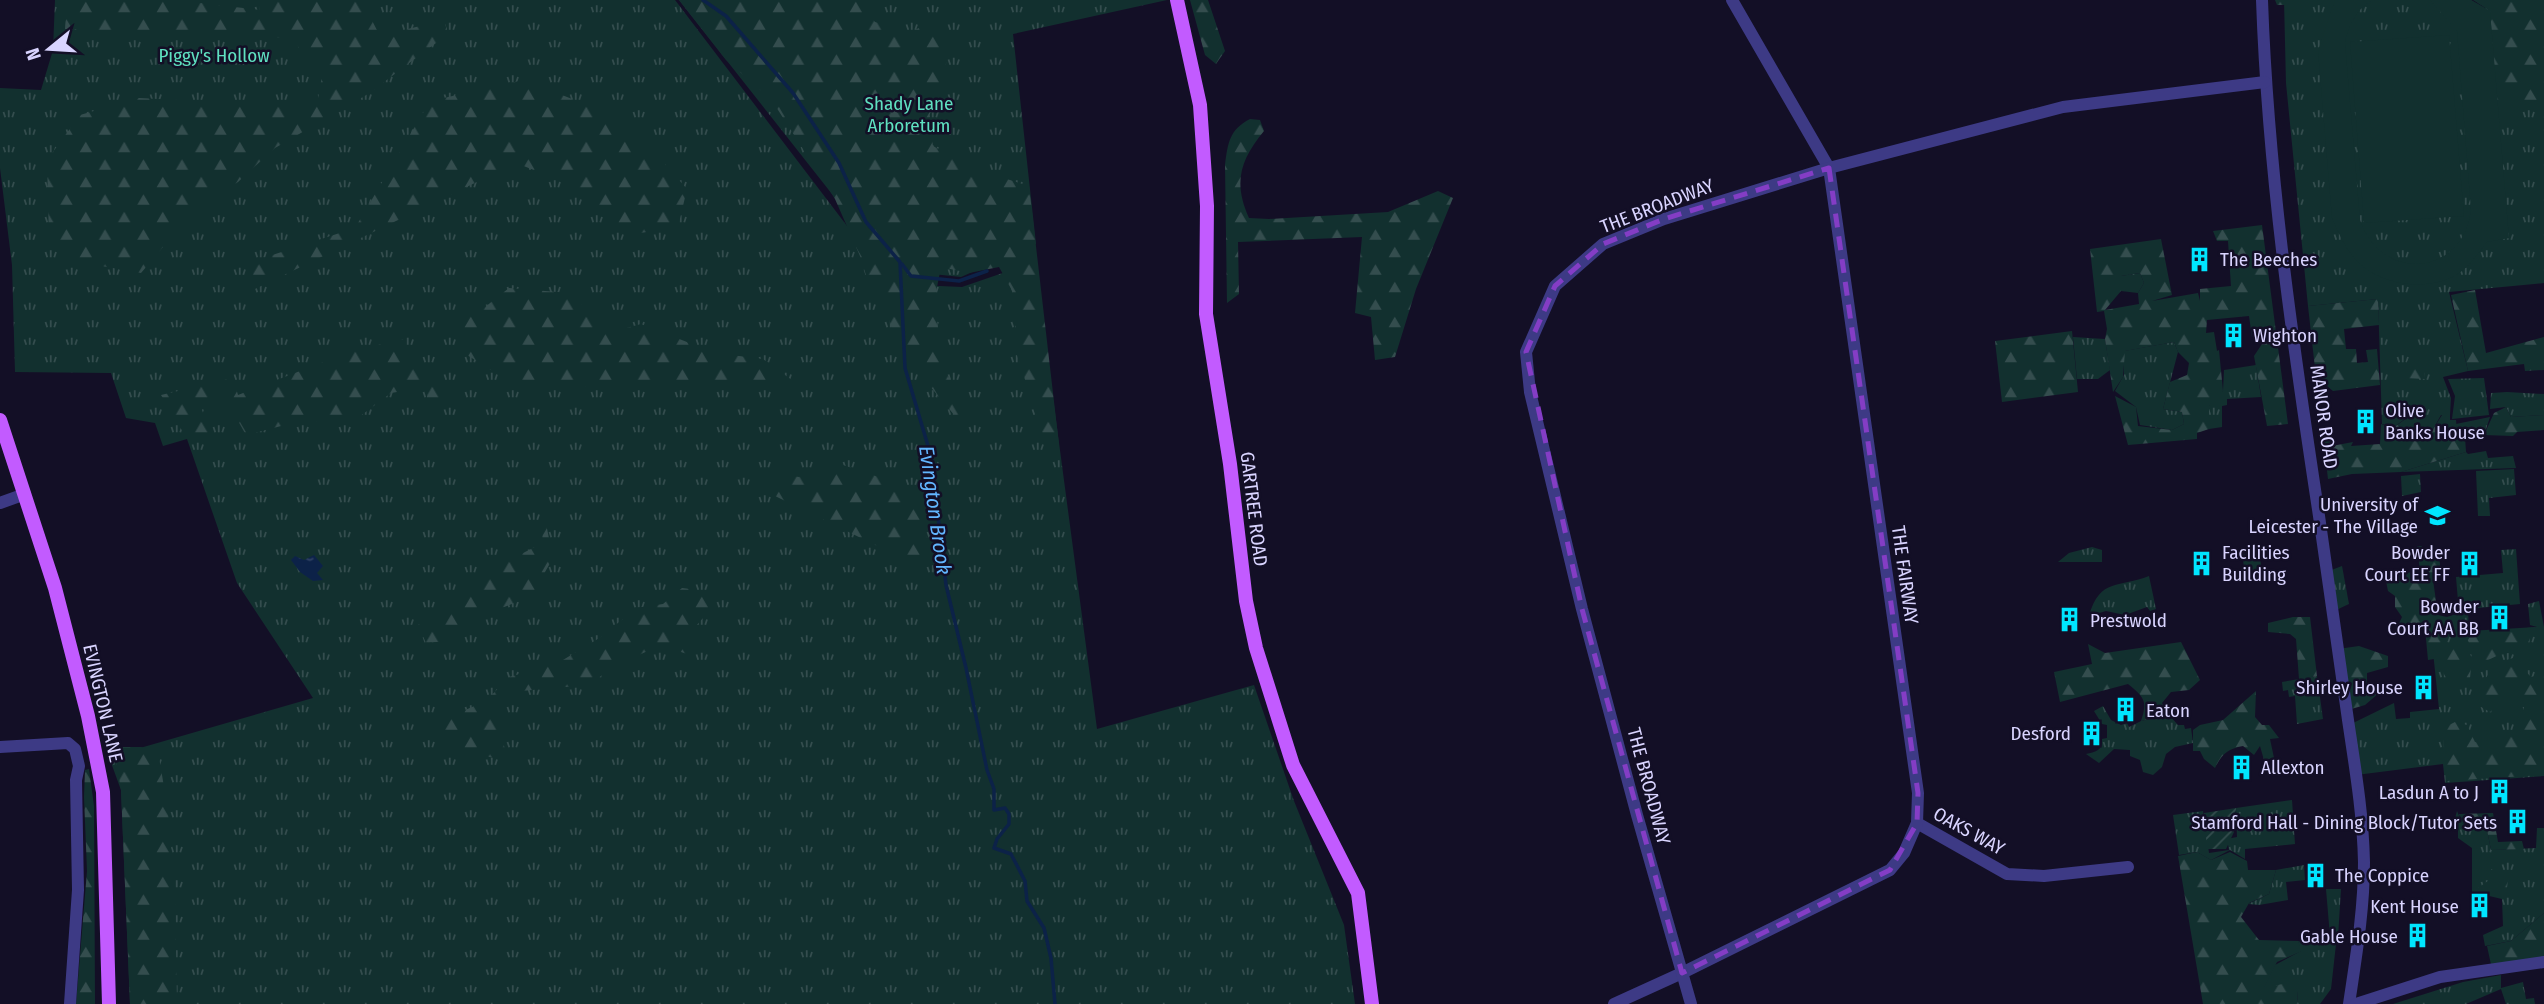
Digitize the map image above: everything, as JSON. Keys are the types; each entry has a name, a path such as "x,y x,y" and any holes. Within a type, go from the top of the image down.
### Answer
{"main road":[{"name":"GARTREE ROAD","path":"1177,0 1200,105 1207,206 1206,314 1256,648 1293,765 1358,893 1373,1004"},
{"name":"EVINGTON LANE","path":"0,420 55,587 73,652 103,792 109,1004"}],"street":[{"name":"THE FAIRWAY","path":"1614,1004 1891,870 1903,853 1917,823 1918,793 1829,169 1732,0"},
{"name":"MANOR ROAD","path":"2262,0 2265,82 2275,198 2361,808 2363,914 2349,1004"},
{"name":"THE BROADWAY","path":"1691,1004 1582,609 1530,391 1526,352 1555,286 1603,244 1664,219 1829,169 2063,107 2265,82"},
{"path":"0,503 25,494"},
{"name":"EVINGTON LANE","path":"0,747 68,743 79,756 76,780 78,890 70,1004"},
{"name":"OAKS WAY","path":"1917,823 2007,874 2044,876 2128,867"},
{"path":"2356,1004 2440,977 2544,962"}],"highlighted area":[{"path":"1829,168 1918,793 1917,823 1890,870 1682,973 1582,609 1526,352 1555,286 1603,244 1664,219"}],"green space":[{"name":"Piggy's Hollow","path":"55,0 675,0 876,264 916,285 962,287 1035,262 1097,729 1254,685 1294,801 1344,925 1355,1004 130,1004 121,790 109,757 313,698 237,583 187,439 163,446 155,423 126,418 111,373 15,372 12,265 0,168 0,88 41,90 53,50"},
{"path":"67,0 175,0 260,10 258,0 373,0 366,9 380,36 444,20 448,34 368,94 275,148 238,182 191,214 141,273 79,262 49,240 47,160 80,115 139,98 275,105 318,99 322,76 291,38 65,29"},
{"name":"Shady Lane Arboretum","path":"679,0 1167,0 1013,34 1036,244 961,277 914,272 884,260"},
{"name":"Shady Lane Arboretum","path":"679,0 857,0 875,22 913,31 938,18 952,45 929,117 933,146 978,170 1029,186 1059,445 1045,441 1016,352 1014,294 999,267 969,273 941,267 934,302 945,371 964,404 961,423 896,346 887,310 871,291 860,256 835,199 771,99 726,60"},
{"path":"1190,0 1208,0 1225,51 1216,64 1205,55"},
{"path":"2275,0 2311,0 2310,18 2297,18 2292,5 2277,5"},
{"path":"2284,0 2471,0 2485,8 2493,8 2544,122 2544,283 2449,292 2468,371 2443,377 2451,398 2450,415 2441,415 2428,438 2420,435 2410,415 2394,427 2382,424 2378,299 2308,306 2286,83"},
{"path":"2335,0 2373,0 2354,18 2345,43 2360,220 2370,240 2385,254 2402,262 2420,264 2438,259 2453,249 2465,232 2471,210 2457,31 2430,0 2471,0 2490,11 2509,238 2487,242 2466,268 2450,278 2437,282 2408,284 2379,276 2356,260 2342,241 2332,218 2318,51"},
{"path":"2473,0 2544,0 2544,125 2534,101 2497,102 2490,11"},
{"path":"2449,35 2464,216 2364,223 2350,42"},
{"path":"524,80 605,112 648,145 687,189 678,227 628,235 582,189 516,163 251,291 254,261 355,228 430,101"},
{"path":"1250,119 1260,120 1264,131 1244,162 1240,183 1249,218 1388,212 1438,191 1453,198 1416,289 1395,357 1375,360 1371,317 1355,313 1362,237 1238,242 1239,294 1227,303 1225,165 1231,138 1243,123"},
{"path":"2262,225 2288,424 2267,426 2254,356 2262,344 2261,335 2252,337 2249,316 2207,320 2206,333 2214,332 2217,351 2219,350 2223,391 2219,401 2209,406 2209,429 2197,433 2197,439 2128,445 2115,396 2136,407 2138,426 2172,430 2184,424 2182,412 2163,409 2170,382 2187,375 2189,363 2178,352 2174,342 2125,351 2123,377 2113,392 2105,339 2107,329 2104,311 2097,312 2090,249 2161,239 2172,295 2152,301 2198,293 2200,301 2200,289 2231,286 2228,241 2217,241 2213,231","holes":["2140,273 2144,283 2138,293 2139,304 2105,310 2121,291 2121,276"]},
{"path":"2140,273 2144,283 2138,293 2121,291 2121,276"},
{"path":"509,288 569,293 593,314 611,315 619,330 641,324 715,353 763,359 796,383 555,387 502,377 467,355 456,321 480,311"},
{"path":"2475,290 2486,353 2544,337 2544,370 2525,371 2524,364 2468,371 2451,295"},
{"path":"2378,299 2379,325 2344,329 2346,349 2356,349 2357,363 2368,362 2366,350 2377,349 2380,385 2333,391 2316,377 2308,306"},
{"path":"2072,331 2078,392 2002,402 1995,341"},
{"path":"2073,337 2105,339 2110,370 2098,379 2077,379"},
{"path":"404,339 414,366 449,393 433,404 427,402 427,387 391,393 359,417 285,425 246,435 237,419 216,399 201,407 211,436 187,439 161,395 233,378 238,395 352,351"},
{"path":"2174,342 2178,352 2163,409 2182,412 2184,424 2172,430 2140,425 2136,407 2115,391 2124,375 2124,351"},
{"path":"2413,351 2424,357 2425,379 2405,378 2406,364"},
{"path":"2256,365 2261,397 2227,399 2227,405 2222,406 2222,427 2209,429 2209,406 2223,391 2224,370"},
{"path":"2484,378 2489,415 2452,419 2455,396 2448,379"},
{"path":"2491,393 2544,394 2544,415 2511,417 2506,407 2490,409"},
{"path":"2506,407 2511,417 2544,415 2544,430 2517,432 2513,436 2484,435 2494,413"},
{"path":"2411,415 2420,435 2427,439 2442,415 2450,415 2450,420 2456,420 2457,433 2465,437 2466,452 2401,472 2352,474 2328,479 2323,435 2328,432 2332,446 2353,442 2351,446 2380,444 2381,424 2393,428"},
{"path":"2490,417 2484,435 2465,437 2457,433 2456,424"},
{"path":"2486,451 2488,458 2513,456 2516,468 2401,472 2466,452"},
{"path":"840,464 908,487 934,555 912,563 773,495 779,474 799,477"},
{"path":"2514,469 2516,495 2489,498 2490,516 2478,516 2476,471"},
{"path":"2420,474 2421,492 2402,496 2401,476"},
{"path":"543,509 553,558 545,572 540,593 494,611 448,641 426,643 418,625 483,573 543,543 540,511"},
{"path":"2417,546 2422,546 2423,553 2439,554 2441,576 2433,580 2438,615 2447,617 2447,643 2463,641 2472,658 2470,678 2458,685 2444,675 2440,658 2428,660 2425,628 2395,632 2402,617 2395,607 2395,596 2388,591 2385,576 2420,571"},
{"path":"2092,547 2102,550 2102,562 2058,562 2069,553"},
{"path":"2516,549 2520,604 2468,609 2469,631 2537,627 2530,625 2528,604 2539,601 2544,627 2544,776 2445,783 2443,764 2356,775 2349,725 2394,703 2396,719 2410,718 2410,712 2439,709 2432,642 2447,633 2447,617 2459,613 2456,577 2503,573 2501,550"},
{"path":"2251,553 2254,559 2260,558 2263,577 2238,579 2245,572 2242,555"},
{"path":"2342,566 2349,604 2334,611 2329,571"},
{"path":"2149,576 2156,609 2150,611 2147,607 2125,615 2106,611 2089,616 2099,595 2105,589"},
{"path":"682,588 706,591 712,608 695,627 693,646 687,654 660,645 614,667 588,685 521,691 504,700 497,719 508,761 453,749 421,729 486,701 509,677 558,663 601,637 636,608 663,604"},
{"path":"2293,617 2310,617 2317,676 2299,679 2296,639 2290,634 2268,632 2268,623"},
{"path":"2535,627 2522,656 2507,653 2484,662 2477,658 2465,635"},
{"path":"2181,642 2200,680 2189,690 2171,692 2162,703 2167,715 2141,721 2143,700 2128,684 2060,702 2054,672 2092,664 2088,644 2105,653"},
{"path":"2359,646 2388,656 2388,667 2367,673 2367,690 2376,688 2379,693 2365,705 2348,710 2338,649"},
{"path":"2513,658 2531,677 2544,674 2544,775 2446,781 2443,728 2455,722 2467,725 2475,742 2490,738 2496,732 2509,738 2518,728 2524,707 2508,697 2490,712 2476,704 2482,684 2495,664"},
{"path":"2317,676 2323,719 2297,724 2295,696 2289,697 2288,690 2283,691 2282,682"},
{"path":"2256,691 2255,717 2262,725 2269,725 2279,738 2270,739 2274,758 2264,760 2260,746 2254,755 2243,746 2226,753 2215,768 2204,759 2200,751 2193,751 2193,730 2200,725 2223,720"},
{"path":"2103,706 2111,720 2121,725 2127,723 2129,727 2141,721 2169,715 2178,725 2184,725 2185,729 2191,728 2193,743 2175,747 2166,754 2162,767 2153,775 2143,772 2140,760 2130,756 2130,750 2114,749 2099,763 2086,754 2098,750 2102,739 2107,738 2107,725 2102,724 2094,711"},
{"path":"123,747 158,751 168,811 175,892 177,1004 130,1004 121,790 116,761"},
{"path":"89,769 94,806 95,1004 76,1004 87,871 85,770"},
{"path":"2292,800 2295,844 2245,849 2245,859 2230,850 2211,860 2197,852 2179,855 2173,815 2203,811 2209,853 2229,850 2227,839 2237,837 2236,808"},
{"path":"2236,808 2234,832 2226,849 2207,849 2204,813"},
{"path":"2457,811 2462,823 2487,830 2491,850 2536,848 2537,828 2544,828 2544,913 2511,941 2485,946 2483,935 2503,926 2502,899 2472,892 2472,848 2458,838 2458,826 2454,822"},
{"path":"2493,813 2498,842 2522,841 2524,849 2491,850 2487,830 2462,823 2459,814"},
{"path":"2197,852 2211,860 2230,852 2247,861 2248,870 2276,870 2269,894 2249,903 2241,917 2259,940 2298,941 2302,951 2277,962 2264,988 2287,983 2297,991 2298,1004 2203,1004 2178,856"},
{"path":"2304,865 2305,880 2286,882 2288,900 2248,904 2269,894 2276,870"},
{"path":"2491,869 2502,875 2510,870 2506,893 2474,891 2492,878"},
{"path":"2326,889 2341,889 2338,937 2330,936"},
{"path":"2544,913 2544,962 2492,969 2487,946 2511,941"},
{"path":"2298,941 2336,944 2331,989 2320,1004 2298,1004 2297,991 2263,989 2275,965 2301,951"},
{"path":"2501,975 2501,988 2523,982 2526,999 2534,998 2535,1004 2506,1004 2501,989 2466,1004 2393,1004 2463,982"}],"water":[{"path":"314,555 323,566 317,573 323,580 313,581 300,572 291,560 295,556 304,560"}],"waterway":[{"name":"Evington Brook","path":"703,0 726,16 793,93 839,163 866,222 900,262 905,368 931,456 946,585 987,770 994,789 994,810 1005,808 1009,814 1009,824 997,839 994,848 1011,854 1025,881 1027,901 1044,928 1051,958 1055,1004"},
{"path":"902,264 911,276 959,281 987,271"}],"place":[{"name":"The Beeches","path":"2200,259"},
{"name":"Wighton","path":"2233,335"},
{"name":"Olive Banks House","path":"2365,421"},
{"name":"University of Leicester - The Village","path":"2438,515"},
{"name":"Facilities Building","path":"2202,563"},
{"name":"Bowder Court EE FF","path":"2470,563"},
{"name":"Bowder Court AA BB","path":"2499,617"},
{"name":"Prestwold","path":"2070,620"},
{"name":"Shirley House","path":"2423,687"},
{"name":"Eaton","path":"2126,710"},
{"name":"Desford","path":"2091,733"},
{"name":"Allexton","path":"2241,767"},
{"name":"Lasdun A to J","path":"2499,792"},
{"name":"Stamford Hall - Dining Block/Tutor Sets","path":"2517,822"},
{"name":"The Coppice","path":"2315,875"},
{"name":"Kent House","path":"2479,906"},
{"name":"Gable House","path":"2418,936"}]}
